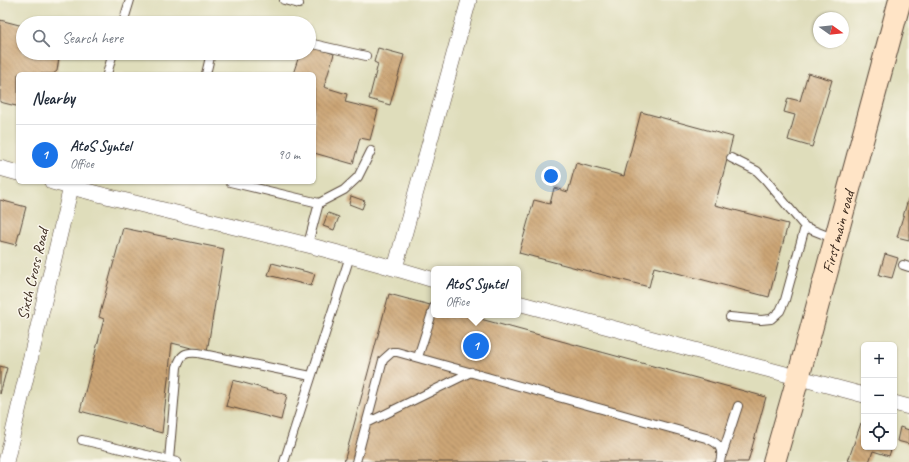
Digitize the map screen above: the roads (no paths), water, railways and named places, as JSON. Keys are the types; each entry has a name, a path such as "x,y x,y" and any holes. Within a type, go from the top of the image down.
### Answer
{"street":[{"path":"395,268 469,0"},
{"name":"First main road","path":"774,462 804,380 836,239 900,0"},
{"path":"0,168 16,172"},
{"path":"72,184 308,244 431,279"},
{"name":"Sixth Cross Road","path":"6,462 72,184"},
{"path":"521,304 861,394"},
{"path":"897,404 909,407"}],"lane":[{"path":"124,16 130,0"},
{"path":"284,0 299,4"},
{"path":"316,45 366,56"},
{"path":"108,72 111,60"},
{"path":"207,72 210,60"},
{"path":"238,184 319,203 344,190 358,177 371,151"},
{"path":"731,158 757,171 805,227 836,239"},
{"path":"308,244 319,203"},
{"path":"730,317 761,320 771,319 780,311 786,300 805,227"},
{"path":"284,462 350,256"},
{"path":"418,357 431,316"},
{"path":"82,440 173,461 177,367 179,360 188,352 312,376"},
{"path":"356,462 383,360 392,352 418,357 706,438 717,443 721,448 721,460"},
{"path":"367,423 471,372"},
{"path":"721,460 738,406"}],"place":[{"name":"AtoS Syntel","path":"476,346"}]}
